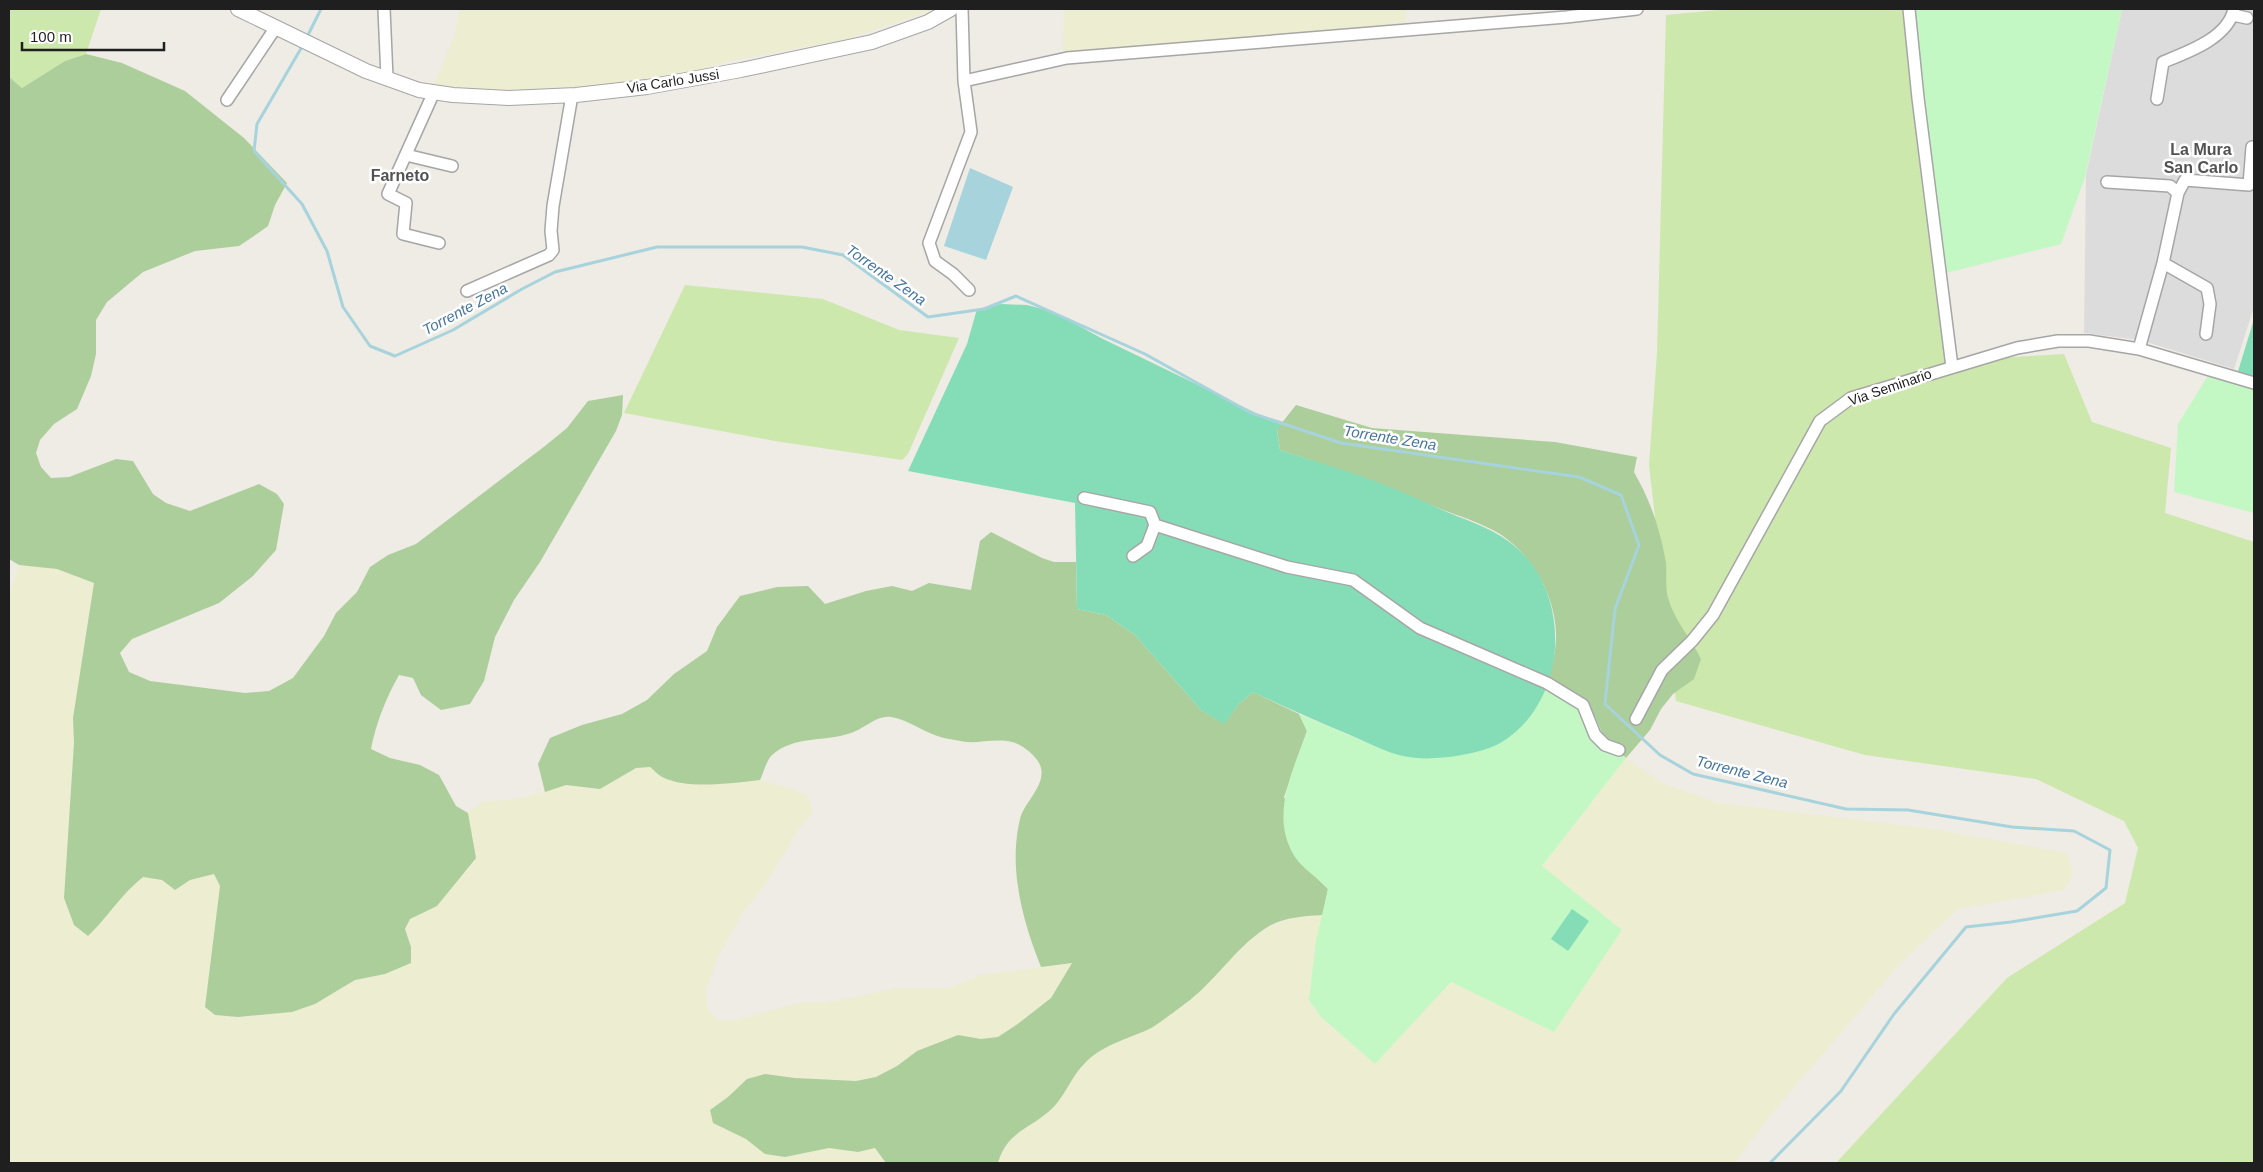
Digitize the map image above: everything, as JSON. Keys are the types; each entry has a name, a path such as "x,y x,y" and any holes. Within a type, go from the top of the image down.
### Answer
{"street":[{"name":"Via Carlo Jussi","path":"238,9 279,33 325,51 366,71 419,90 453,95 509,98 572,95 647,87 839,50 872,42 928,22 951,9"},
{"path":"384,9 387,78"},
{"path":"962,9 964,81 972,132 929,243 936,261 969,290"},
{"path":"964,81 1067,58 1566,17 1637,9"},
{"path":"1909,9 1919,108 1952,367"},
{"path":"2157,98 2163,62 2209,41 2232,19 2233,12 2247,18"},
{"path":"227,100 279,33"},
{"path":"434,92 388,194 406,202 403,234 439,243"},
{"path":"467,291 549,255 553,250 551,231 552,206 572,95"},
{"path":"2139,349 2164,263 2178,193 2185,180 2249,185 2252,147"},
{"path":"406,155 452,166"},
{"path":"2107,182 2170,186 2178,193"},
{"path":"2164,263 2208,288 2210,304 2206,334"},
{"name":"Via Seminario","path":"1636,719 1662,670 1692,641 1713,615 1820,421 1851,398 2017,348 2058,341 2089,341 2139,349 2254,383"},
{"path":"1084,498 1150,512 1155,525 1147,546 1132,556"},
{"path":"1155,525 1287,567 1353,580 1420,628 1547,683 1583,705 1595,736 1606,745 1619,750"}],"shaded area":[{"path":"2122,9 2254,9 2254,307 2234,369 2140,340 2084,333 2086,175"}],"green space":[{"path":"9,9 101,9 86,54 65,61 22,88 9,77"},
{"path":"460,9 938,9 843,40 734,60 678,76 623,87 487,97 433,86 454,37"},
{"path":"1064,9 1406,9 1405,25 1063,59"},
{"path":"1729,9 1902,9 1947,361 2064,354 2092,422 2171,448 2165,513 2254,542 2254,1163 1836,1163 2007,978 2125,903 2138,848 2124,821 2036,779 1865,755 1676,701 1649,465 1657,353 1666,15"},
{"path":"1909,9 2122,9 2085,177 2061,244 1934,276"},
{"path":"86,54 122,63 185,91 244,138 287,183 275,205 268,226 239,246 195,251 143,272 107,302 96,320 96,354 91,376 77,409 54,424 40,440 36,453 41,467 51,478 69,477 116,459 133,461 153,494 166,503 190,511 259,484 277,494 284,504 276,550 253,576 219,603 132,639 120,653 129,672 150,681 245,693 269,691 293,678 324,636 336,613 357,592 370,567 388,555 416,544 545,446 567,428 588,401 623,395 622,415 616,431 540,562 514,600 495,637 484,681 470,704 441,710 421,695 413,678 399,675 379,720 371,749 390,758 420,765 439,775 456,806 468,813 476,858 437,906 410,919 405,929 411,947 411,963 385,974 355,980 315,1004 292,1012 238,1017 215,1015 205,1007 220,886 214,874 190,880 175,890 162,880 143,877 88,936 74,925 64,898 74,743 73,718 94,583 57,569 19,565 9,559 9,77 22,88 65,61"},
{"path":"685,285 823,299 899,330 959,338 908,454 902,460 775,441 624,413"},
{"path":"1001,304 1027,305 1054,312 1101,338 1258,414 1283,422 1277,430 1280,450 1386,485 1484,527 1501,536 1517,548 1535,569 1547,594 1554,621 1555,649 1550,676 1540,702 1524,724 1502,742 1484,750 1449,757 1417,758 1383,750 1253,692 1239,704 1224,724 1201,710 1135,635 1106,615 1077,609 1075,503 908,471 967,344 977,309"},
{"path":"2254,319 2254,384 2236,378"},
{"path":"2211,371 2254,384 2254,513 2174,492 2178,424"},
{"path":"1296,405 1372,428 1555,442 1637,457 1634,472 1650,505 1661,539 1666,563 1668,598 1674,614 1701,659 1694,679 1673,694 1661,709 1650,730 1626,758 1547,688 1554,658 1556,625 1548,594 1533,566 1523,554 1500,534 1476,522 1280,450 1277,429"},
{"path":"991,532 1042,558 1054,562 1076,562 1077,609 1106,615 1135,635 1201,710 1224,723 1239,704 1253,692 1299,714 1307,731 1284,797 1315,876 1328,889 1323,915 1303,916 1271,925 1249,941 1200,991 1172,1014 1153,1027 1109,1046 1093,1056 1080,1068 1053,1107 1011,1139 1006,1145 998,1163 886,1163 875,1148 858,1152 829,1148 785,1157 765,1154 746,1139 713,1123 710,1110 728,1097 747,1079 765,1074 795,1078 856,1081 876,1077 897,1066 917,1051 958,1035 981,1039 998,1037 1051,998 1072,963 1041,967 1023,914 1017,876 1017,838 1020,819 1041,779 1042,772 1038,761 1020,745 1012,742 1001,740 966,742 944,738 905,721 886,717 877,719 846,735 790,744 780,749 769,759 760,780 737,783 684,783 662,777 650,767 636,768 600,789 566,785 545,792 538,764 550,738 582,725 622,714 647,700 674,674 707,651 717,627 740,596 777,587 808,586 825,604 866,591 892,586 912,591 929,583 971,590 980,541"},
{"path":"19,565 57,569 94,582 73,718 74,743 64,898 101,923 126,891 143,877 162,880 175,889 190,880 214,874 220,886 215,1015 238,1017 266,1016 337,991 355,980 385,974 411,947 405,929 409,919 437,906 476,858 468,813 482,802 523,798 566,785 600,789 636,768 650,767 661,777 722,784 760,780 789,788 808,796 813,812 799,829 765,885 743,912 717,959 706,991 707,1009 719,1021 737,1020 797,1003 830,1002 897,988 949,988 981,975 1072,963 1051,998 998,1037 981,1039 958,1035 917,1051 897,1066 876,1077 856,1081 795,1078 766,1074 747,1079 728,1097 710,1110 713,1123 746,1139 766,1154 785,1157 829,1148 858,1152 875,1148 886,1163 9,1163 9,595"},
{"path":"1547,688 1595,716 1606,742 1626,758 1542,866 1622,930 1554,1032 1451,982 1375,1064 1321,1017 1309,1000 1316,941 1328,889 1301,865 1295,857 1287,841 1284,826 1286,794 1307,731 1299,714 1386,751 1442,758 1501,743 1526,720"},
{"path":"1626,758 1664,784 1718,803 1926,828 2067,853 2073,874 2064,890 1958,909 1899,965 1769,1117 1735,1163 998,1163 1000,1156 1012,1138 1029,1124 1047,1113 1085,1062 1104,1048 1154,1026 1191,999 1253,937 1273,925 1294,917 1323,915 1316,941 1309,1000 1321,1018 1375,1064 1451,982 1622,930 1542,866"},
{"path":"1572,909 1589,921 1568,951 1551,939"}],"water":[{"path":"970,168 1013,187 986,260 944,246"}],"waterway":[{"name":"Torrente Zena","path":"307,37 321,9"},
{"name":"Torrente Zena","path":"303,45 257,124 254,151 302,204 327,251 343,307 370,346 395,356 453,330 522,289 555,272 657,247 802,247 843,255 928,317 984,309 1016,296 1145,354 1251,413 1341,443 1579,477 1621,495 1639,545 1615,609 1605,704 1660,755 1693,774 1846,809 1908,810 2012,827 2074,831 2110,850 2106,888 2077,911 1966,927 1894,1014 1841,1091 1770,1163"}],"district":[{"name":"La Mura San Carlo","path":"2201,158"},
{"name":"Farneto","path":"400,175"}]}
